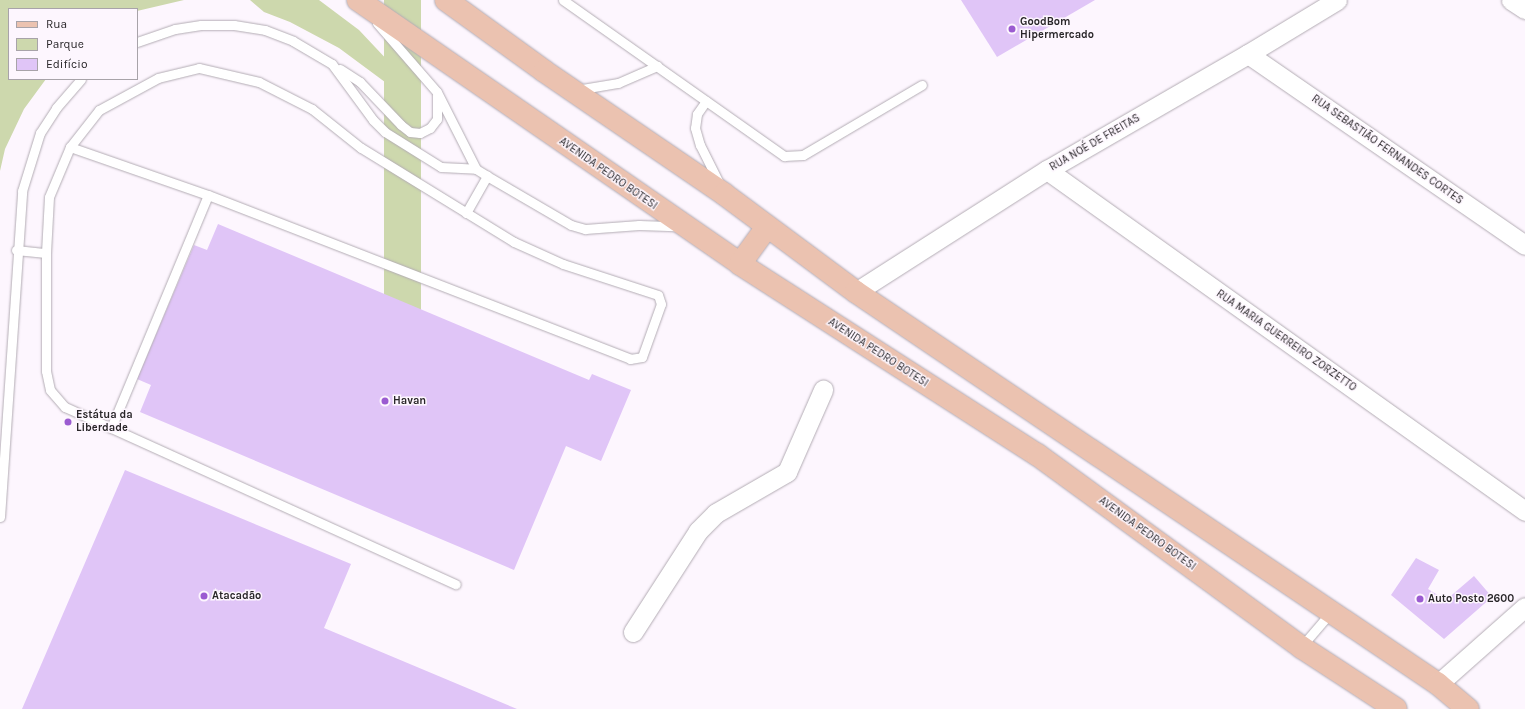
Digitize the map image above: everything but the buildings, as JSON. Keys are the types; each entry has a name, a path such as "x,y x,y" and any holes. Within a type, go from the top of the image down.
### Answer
{"main road":[{"name":"AVENIDA PEDRO BOTESI","path":"357,0 683,226 1038,455 1301,647 1396,709"},
{"path":"446,0 724,194 856,292 1438,684 1468,709"},
{"path":"740,264 767,227"}],"street":[{"name":"RUA NOÉ DE FREITAS","path":"856,292 1047,170 1248,54 1337,0"},
{"path":"1511,0 1525,9"},
{"name":"RUA SEBASTIÃO FERNANDES CORTES","path":"1248,54 1525,245"},
{"name":"RUA MARIA GUERREIRO ZORZETTO","path":"1047,170 1525,511"},
{"path":"633,632 698,531 716,513 787,472 823,390"},
{"path":"1438,684 1525,607"}],"lane":[{"path":"357,0 437,92 476,169 571,225 585,230 639,225 683,226"},
{"path":"563,0 784,156 793,157 803,155 922,86"},
{"path":"138,42 174,29 201,24 234,25 265,30 293,41 360,82 410,132 420,133 430,128 438,119 437,92"},
{"path":"332,64 373,120 385,132 441,168 476,169"},
{"path":"574,90 618,83 657,66"},
{"path":"70,147 208,196 630,359 642,357 662,304 658,295 563,264 514,242 361,148 312,109 258,82 199,68 158,78 99,110 70,147 49,197 46,253 46,371 50,390 65,407 456,584"},
{"path":"0,517 16,250 22,191 40,133 56,108 80,80"},
{"path":"706,101 697,114 695,128 700,145 724,194"},
{"path":"466,213 487,176"},
{"path":"110,428 208,196"},
{"path":"16,250 46,253"},
{"path":"1301,647 1331,612"}],"green space":[{"path":"0,0 184,0 138,11 138,8 8,8 8,80 45,80 24,109 5,149 0,171"},
{"path":"250,0 319,0 359,30 391,64 420,108 339,48 290,22 264,12"},
{"path":"384,0 421,0 421,426 384,426"}],"place":[{"name":"GoodBom Hipermercado","path":"1012,29"},
{"name":"Havan","path":"385,401"},
{"name":"Estátua da Liberdade","path":"68,422"},
{"name":"Atacadão","path":"204,596"},
{"name":"Auto Posto 2600","path":"1420,599"}]}
